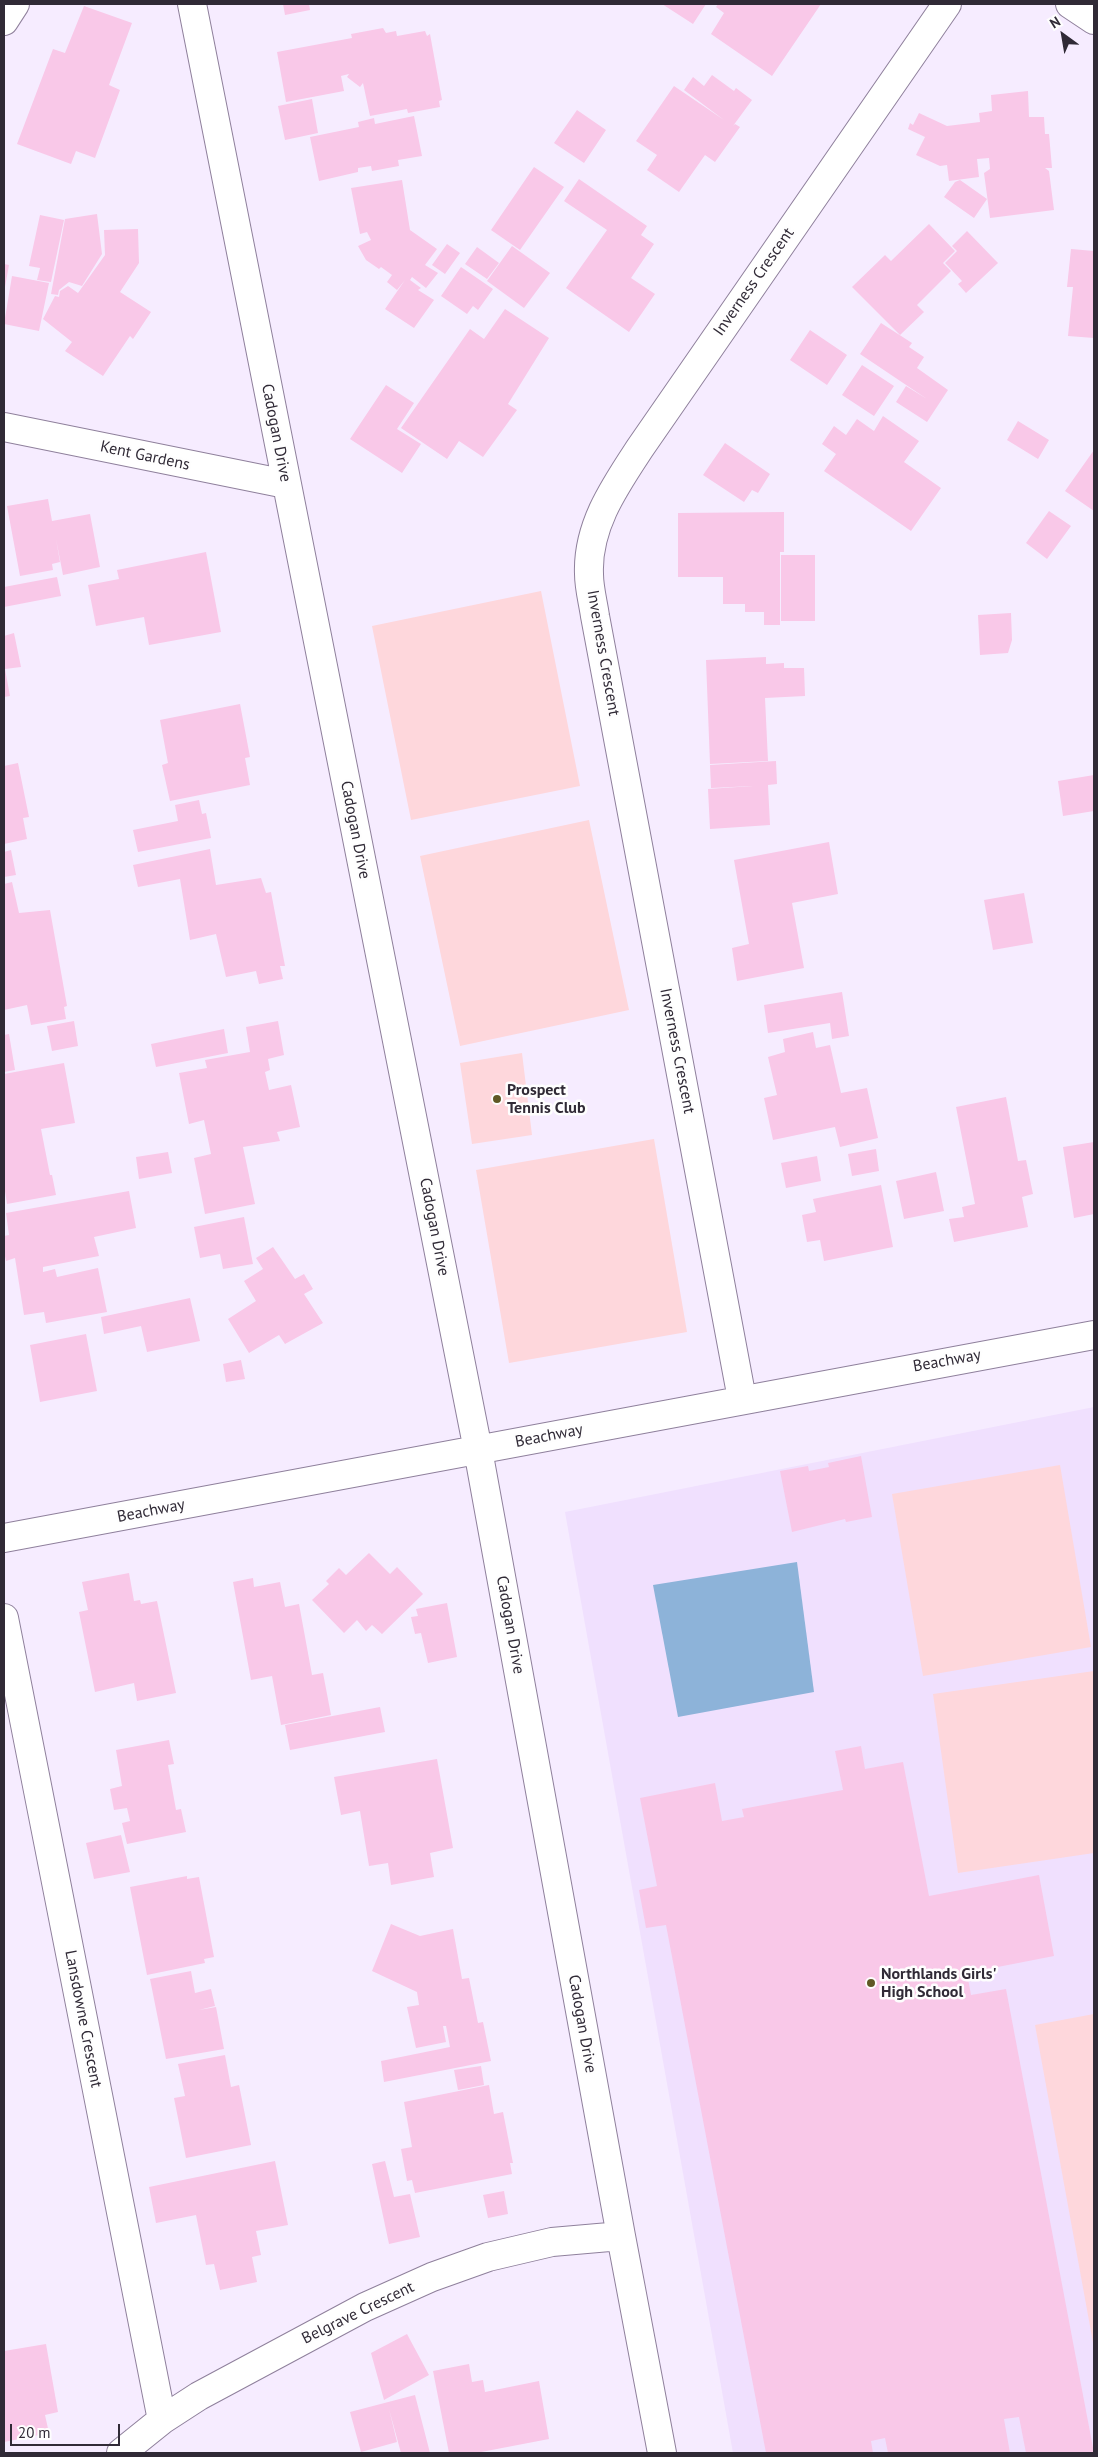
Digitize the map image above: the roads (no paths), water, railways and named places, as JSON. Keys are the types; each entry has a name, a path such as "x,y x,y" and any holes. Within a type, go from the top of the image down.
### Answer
{"street":[{"path":"4,21 15,4"},
{"name":"Cadogan Drive","path":"192,4 478,1450 662,2453"},
{"name":"Inverness Crescent","path":"742,1398 595,616 589,573 593,537 608,496 629,464 947,4"},
{"path":"1070,4 1094,20"},
{"name":"Kent Gardens","path":"4,427 286,484"},
{"name":"Beachway","path":"4,1538 478,1450 742,1398 1094,1334"},
{"name":"Lansdowne Crescent","path":"4,1618 162,2420"},
{"name":"Belgrave Crescent","path":"121,2453 162,2420 274,2355 432,2277 488,2257 552,2242 621,2236"}],"water":[{"path":"797,1562 814,1692 678,1717 653,1585"}],"place":[{"name":"Prospect Tennis Club","path":"497,1099"},
{"name":"Northlands Girls' High School","path":"871,1983"}]}
